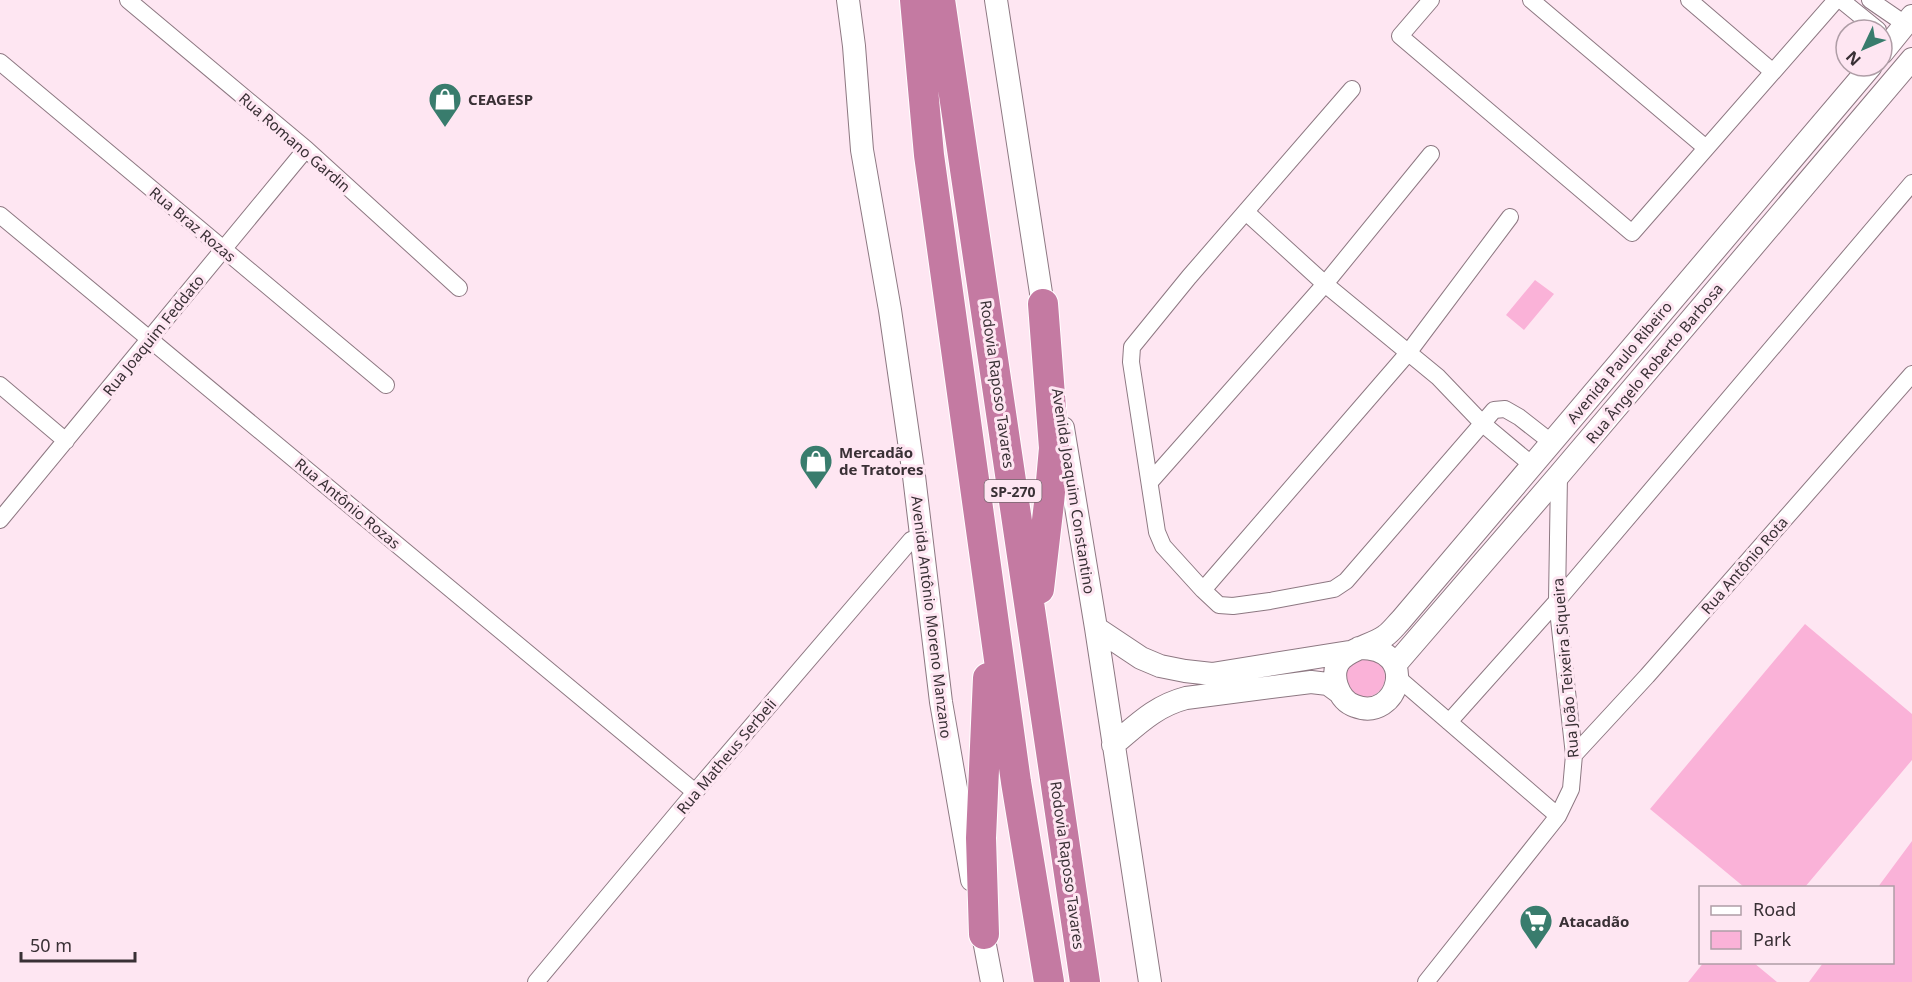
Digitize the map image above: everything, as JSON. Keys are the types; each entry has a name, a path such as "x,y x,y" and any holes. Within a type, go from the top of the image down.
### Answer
{"highway":[{"name":"SP-270","path":"915,0 929,155 1016,782 1049,982"},
{"name":"Rodovia Raposo Tavares","path":"940,0 1085,982"},
{"path":"1034,628 1054,448 1043,304"},
{"path":"973,469 989,667 981,838 984,934"},
{"path":"1066,848 1102,982"}],"street":[{"name":"Rua Romano Gardin","path":"128,0 306,149 459,288"},
{"name":"Avenida Antônio Moreno Manzano","path":"848,0 862,150 890,310 922,536 941,702 969,869 992,982"},
{"name":"Avenida Joaquim Constantino","path":"996,0 1150,982"},
{"path":"1431,0 1400,36 1632,233 1836,0"},
{"path":"1531,0 1706,148"},
{"path":"1689,0 1773,72"},
{"path":"1841,0 1869,18"},
{"path":"1870,0 1882,18"},
{"name":"Rua Ângelo Roberto Barbosa","path":"1396,671 1912,58"},
{"name":"Rua Braz Rozas","path":"0,62 386,385"},
{"name":"Avenida Paulo Ribeiro","path":"1096,628 1141,658 1160,666 1212,674 1354,650 1385,636 1861,78"},
{"path":"1352,89 1160,311 1132,347 1131,362 1156,532 1160,543 1203,590 1226,606 1270,601 1340,586 1494,410 1505,409 1551,442"},
{"name":"Rua Joaquim Feddato","path":"0,520 306,149"},
{"path":"1150,482 1325,284 1431,154"},
{"path":"1449,722 1557,601 1912,183"},
{"path":"1246,212 1325,284 1438,377 1483,424 1532,464"},
{"name":"Rua Antônio Rozas","path":"0,214 695,792"},
{"path":"1203,590 1408,353 1510,217"},
{"name":"Rua Antônio Rota","path":"1574,755 1647,676 1912,374"},
{"path":"0,385 66,441"},
{"name":"Rua João Teixeira Siqueira","path":"1558,816 1571,789 1574,755 1557,601 1559,475"},
{"name":"Rua Matheus Serbeli","path":"540,980 695,792 911,540 922,536"},
{"path":"1339,692 1336,670 1341,660 1354,650 1373,648 1386,654 1396,671 1449,722 1558,816 1426,982"},
{"path":"1113,745 1155,711 1168,703 1186,698 1311,682 1328,684 1354,706 1366,709 1378,706 1388,700 1395,690 1396,671"}],"green space":[{"path":"1535,280 1554,294 1524,330 1506,315"},
{"path":"1805,624 1912,714 1912,760 1806,886 1743,886 1650,809"},
{"path":"1365,657 1373,658 1379,663 1384,669 1384,685 1379,691 1373,696 1365,697 1357,696 1351,691 1346,685 1345,677 1346,669 1351,663 1357,658"},
{"path":"1912,841 1912,982 1809,982 1822,964 1894,964 1894,886 1879,886"},
{"path":"1702,964 1755,964 1777,982 1688,982"}],"place":[{"name":"CEAGESP","path":"445,128"},
{"name":"Mercadão de Tratores","path":"816,490"},
{"name":"Atacadão","path":"1536,950"}]}
